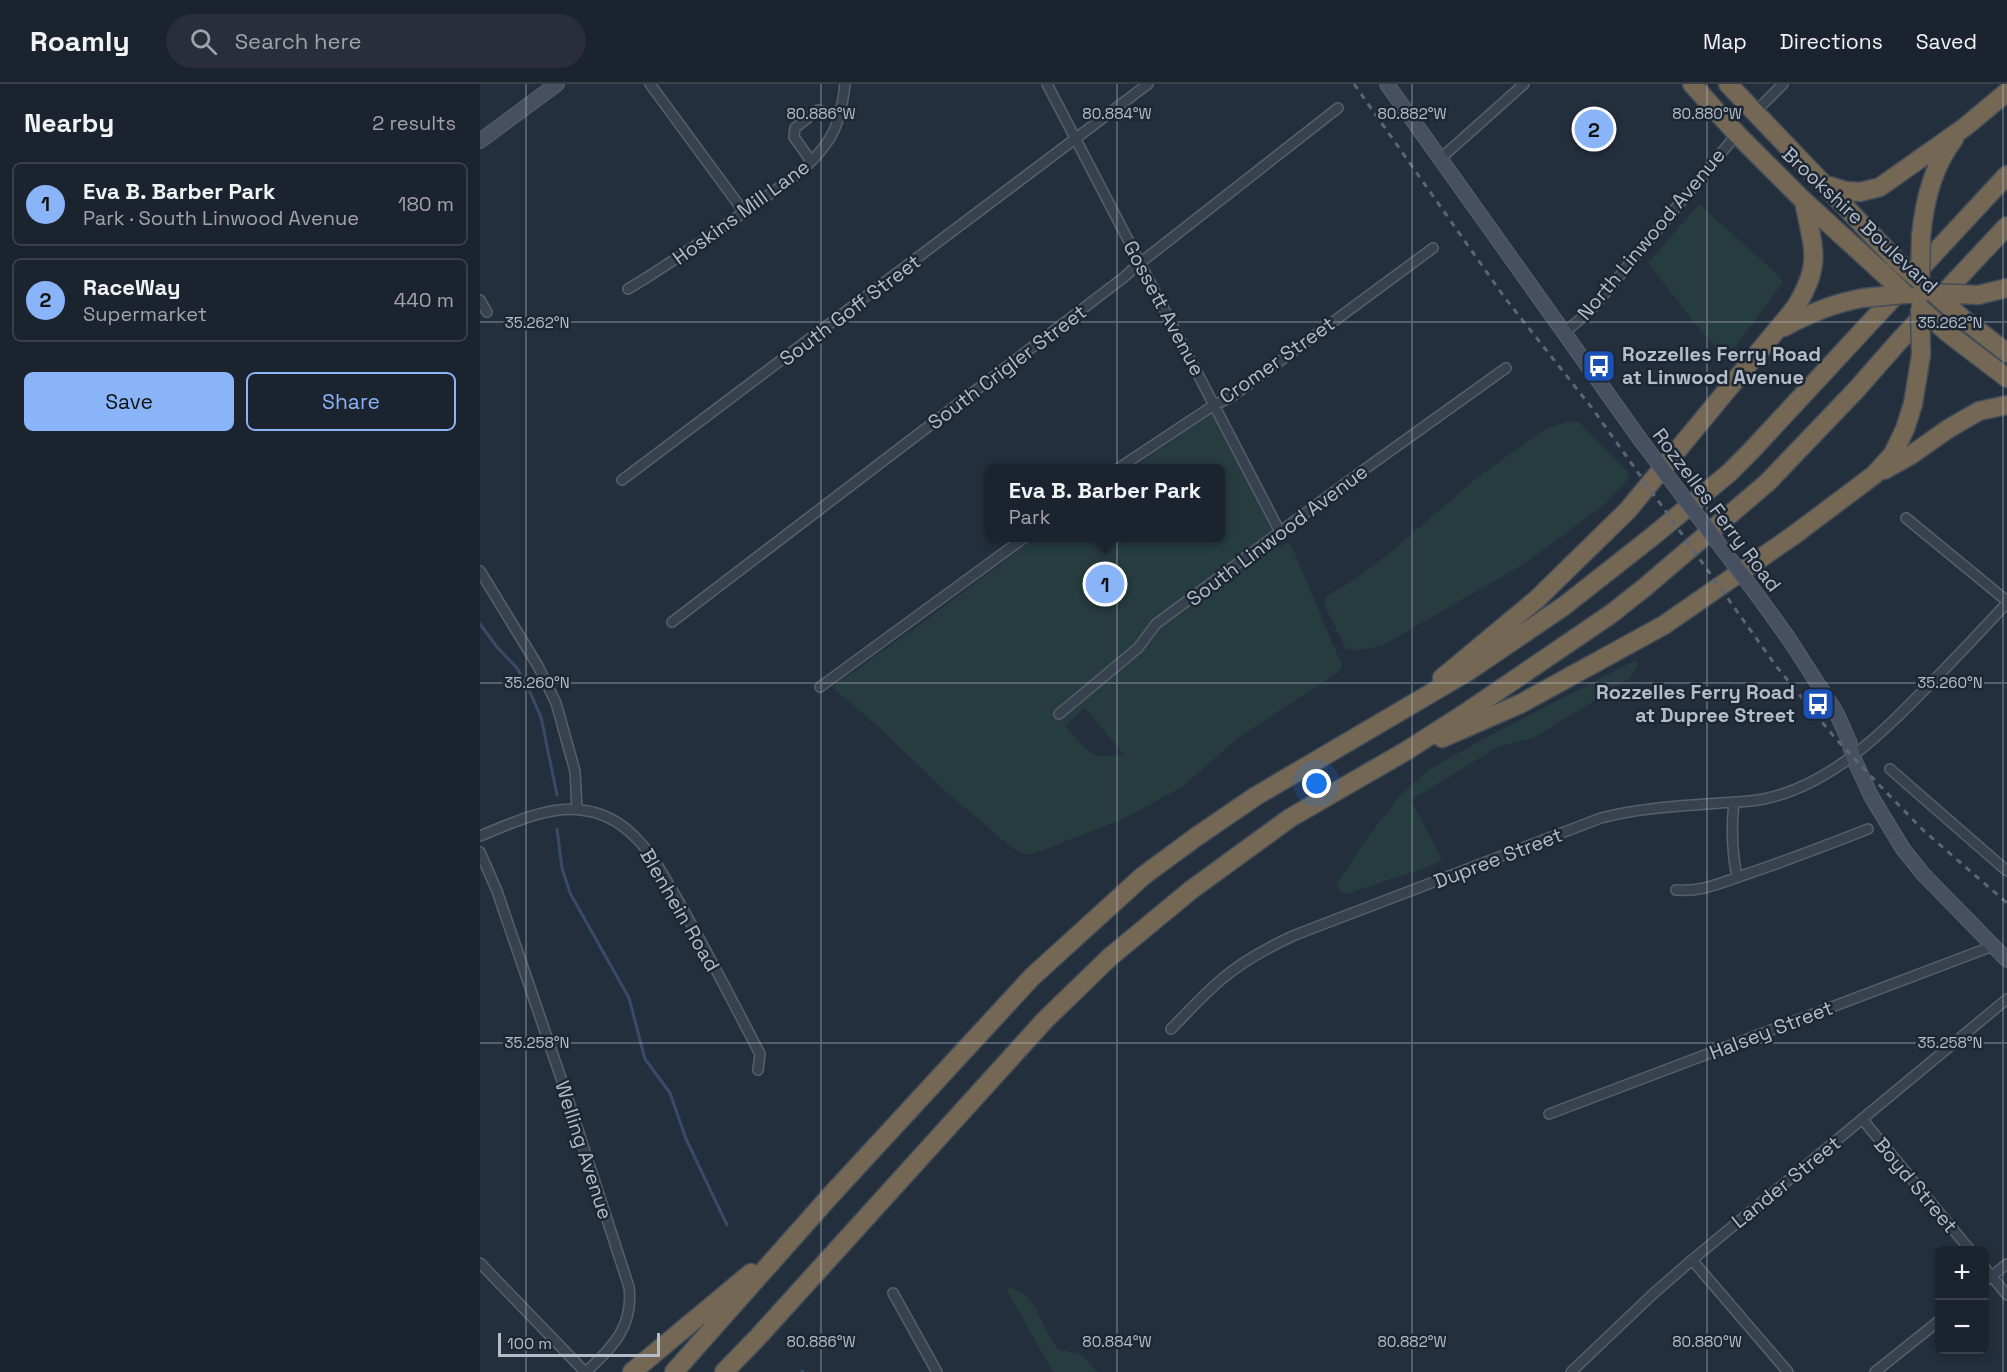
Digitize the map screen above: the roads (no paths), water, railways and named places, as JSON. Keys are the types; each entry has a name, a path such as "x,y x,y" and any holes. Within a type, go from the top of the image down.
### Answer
{"highway":[{"name":"Brookshire Boulevard","path":"1692,84 1737,134 1804,201 1884,274 1962,318 2007,353"},
{"name":"Brookshire Boulevard","path":"1728,84 1898,261 1948,333 2007,378"},
{"path":"1822,184 1846,191 1860,192 1880,187 1965,127 2007,92"},
{"path":"1874,475 1893,454 1902,438 1913,404 1921,355 1921,237 1924,206 1936,170 1946,150 1965,127"},
{"path":"674,1372 1032,977 1143,876 1256,796 1467,672 1564,606 1624,560 1729,473 1783,419 2007,175"},
{"path":"1412,706 1468,654 1537,599 1628,510 1795,308 1806,290 1813,269 1814,246 1804,201"},
{"path":"724,1372 1046,1020 1110,957 1168,908 1290,818 1406,751 1611,614 1746,501 1791,458 2007,226"},
{"path":"1773,334 1810,313 1836,303 1863,298 1920,294 1983,294 2007,288"},
{"path":"1406,751 1520,704 1664,625 1794,535 1874,475 1911,455 1979,411 2007,405"},
{"path":"632,1372 798,1233"},
{"path":"741,1372 774,1328 788,1302"}],"street":[{"path":"480,141 557,84"},
{"path":"650,84 744,212"},
{"name":"Hoskins Mill Lane","path":"628,289 659,271 744,212 792,178 811,161 830,139 843,103 844,84"},
{"name":"Gossett Avenue","path":"1047,84 1280,532"},
{"name":"South Goff Street","path":"622,480 1148,84"},
{"name":"Rozzelles Ferry Road","path":"1387,84 1642,442 1796,649 1836,711 1871,796 1903,849 1923,874 2007,960"},
{"path":"1440,159 1524,84"},
{"path":"1755,112 1783,84"},
{"name":"South Crigler Street","path":"672,622 1123,278 1338,108"},
{"path":"811,161 794,137 795,128 818,110 838,116"},
{"name":"North Linwood Avenue","path":"1564,333 1592,309 1737,134"},
{"name":"Cromer Street","path":"1125,464 1214,405 1230,398 1433,248"},
{"path":"480,300 487,312"},
{"name":"South Linwood Avenue","path":"1059,714 1138,648 1156,624 1506,368"},
{"path":"1906,518 2007,602"},
{"path":"820,687 1017,542"},
{"path":"480,571 538,666 556,703 575,771 576,809"},
{"name":"Dupree Street","path":"1171,1029 1222,979 1244,962 1270,946 1295,935 1601,818 1641,809 1767,798 1808,783 1853,757 1914,700 2007,602"},
{"path":"1890,769 2007,871"},
{"path":"1734,802 1731,823 1737,877"},
{"name":"Blenhein Road","path":"480,836 534,816 553,811 576,809 604,816 619,823 634,835 654,859 760,1054 758,1070"},
{"path":"1676,890 1705,889 1868,829"},
{"name":"Welling Avenue","path":"480,852 497,891 565,1090 628,1287 630,1300 626,1323 611,1346 585,1372"},
{"name":"Halsey Street","path":"1549,1114 1993,946"},
{"name":"Lander Street","path":"1571,1372 1692,1260 2007,999"},
{"name":"Boyd Street","path":"1863,1120 1966,1246"},
{"path":"1692,1260 1788,1372"},
{"path":"480,1263 585,1372"},
{"path":"1989,1278 2007,1264"},
{"path":"1989,1280 2007,1295"},
{"path":"893,1293 937,1372"},
{"path":"1875,1372 1935,1324"}],"waterway":[{"path":"480,624 517,668 529,690 541,717 557,795"},
{"path":"557,829 562,868 570,893 629,998 645,1059 670,1093 686,1139 727,1225"}],"railway":[{"path":"1354,84 1505,298 1592,408 1776,666 1836,739 1924,831 2007,903"}],"place":[{"name":"RaceWay","path":"1594,129"},
{"name":"Rozzelles Ferry Road at Linwood Avenue","path":"1599,366"},
{"name":"Eva B. Barber Park","path":"1105,584"},
{"name":"Rozzelles Ferry Road at Dupree Street","path":"1818,704"}]}
